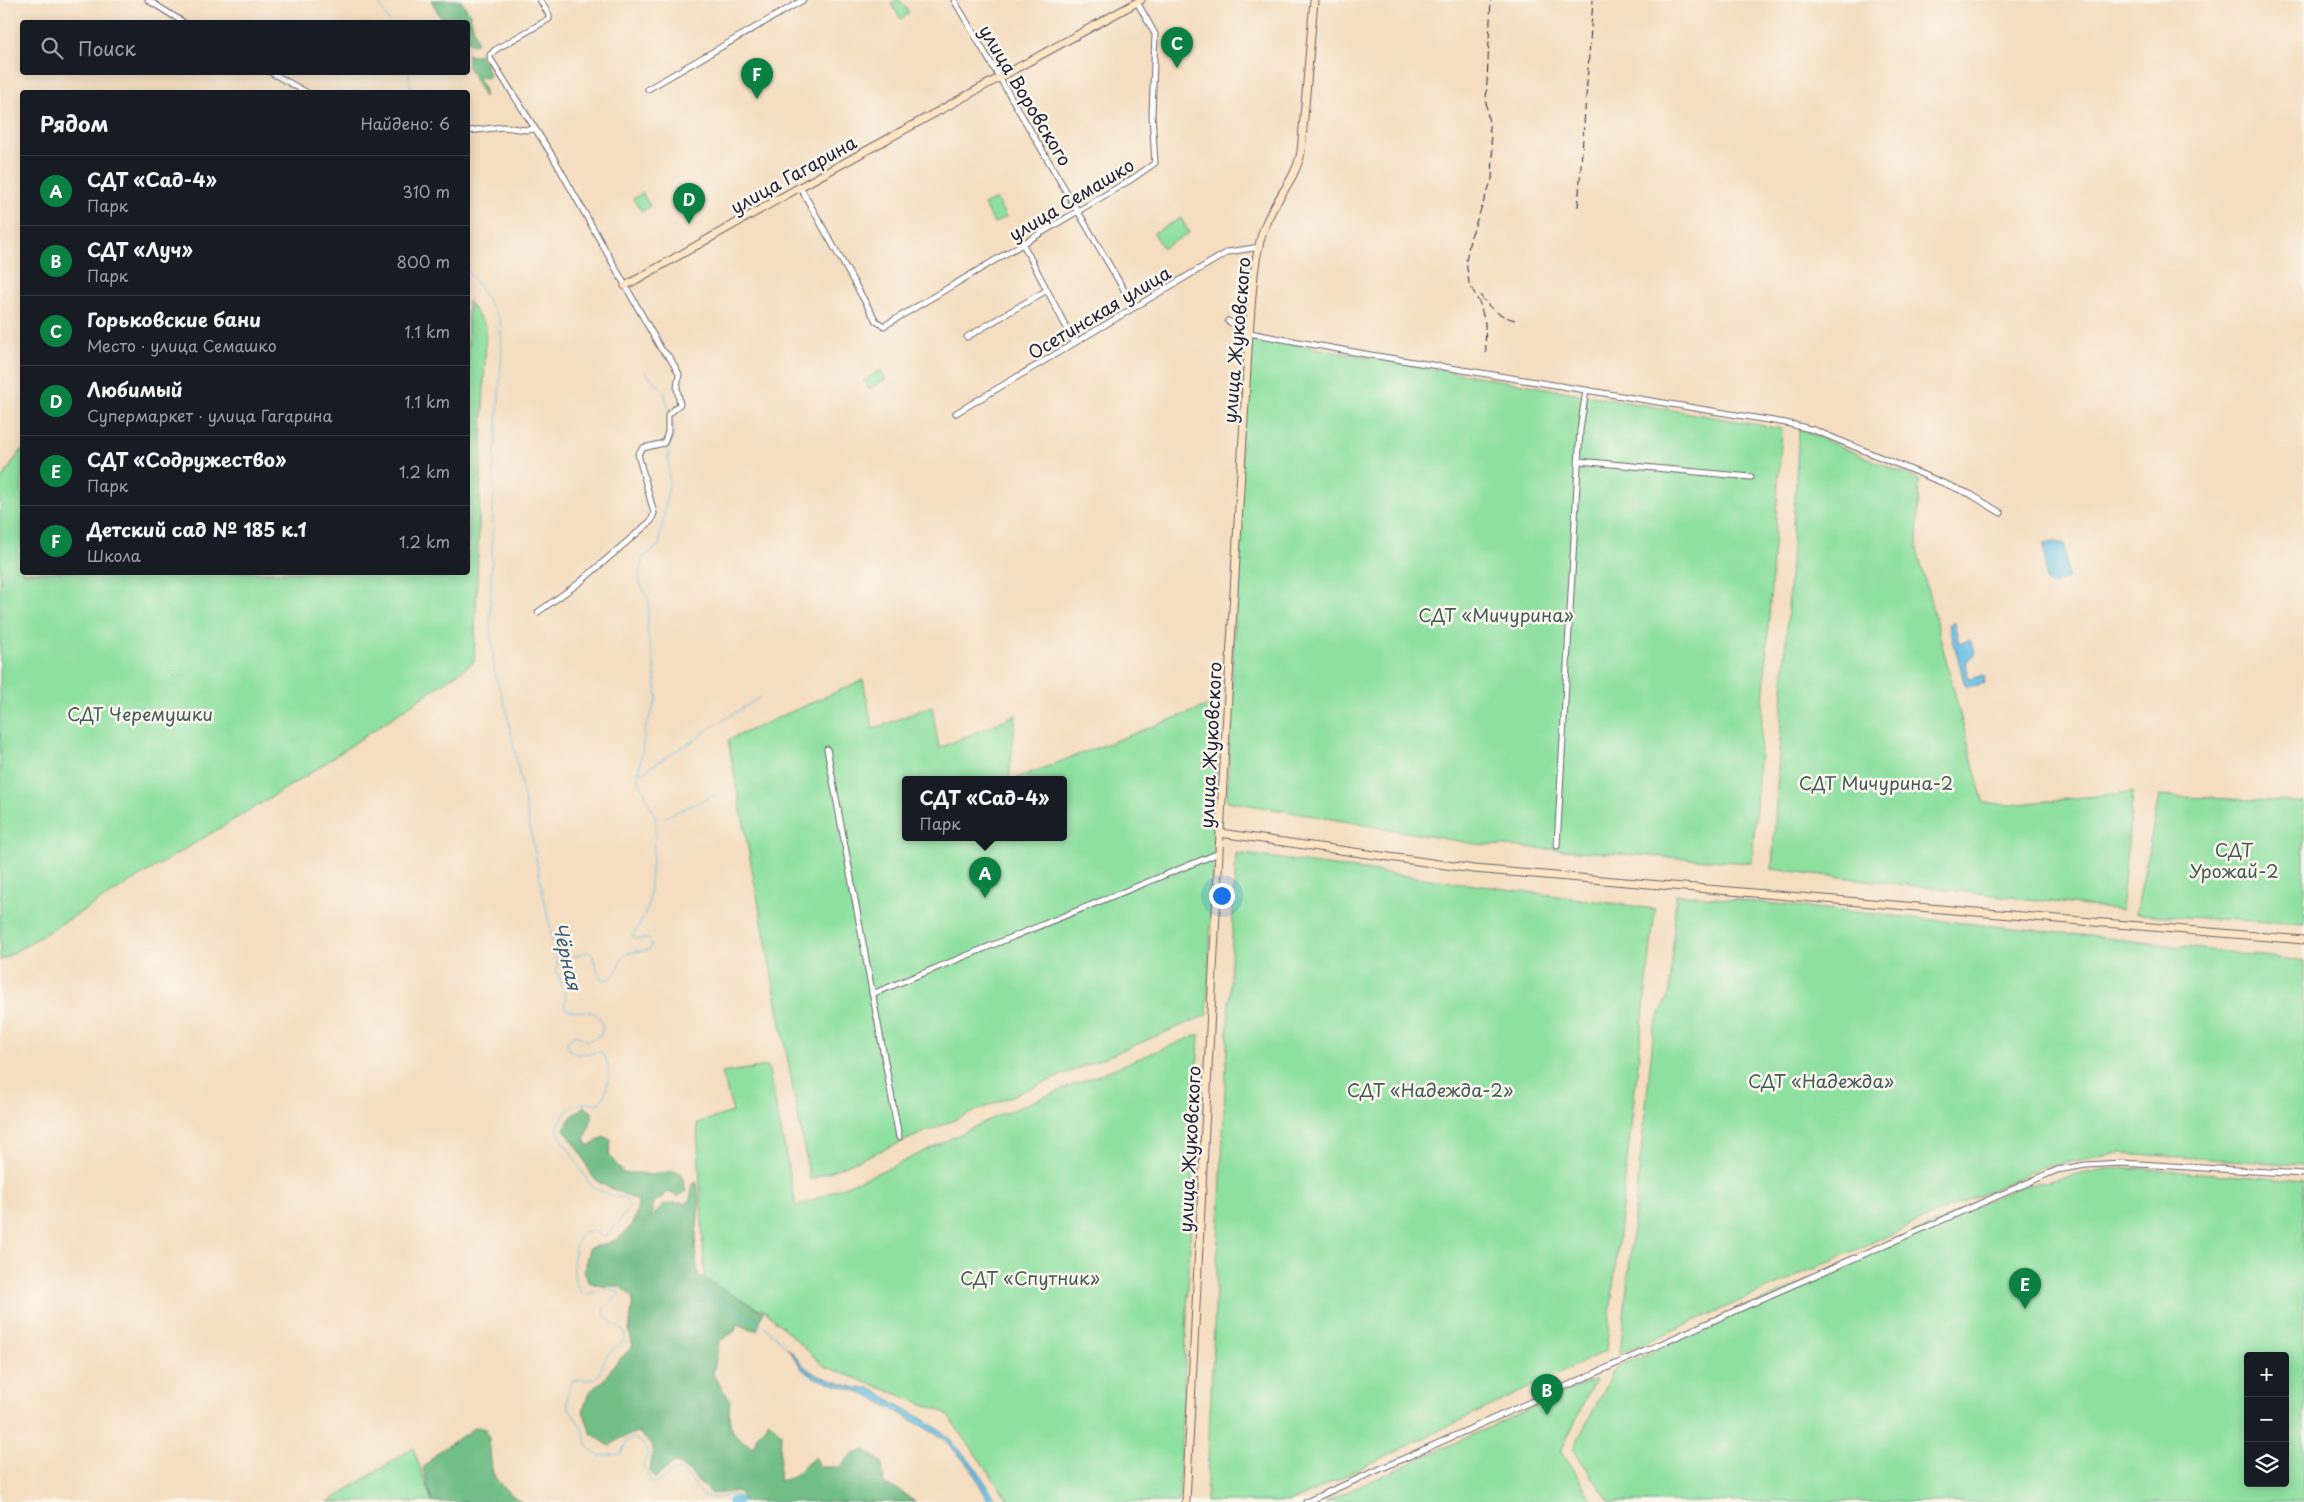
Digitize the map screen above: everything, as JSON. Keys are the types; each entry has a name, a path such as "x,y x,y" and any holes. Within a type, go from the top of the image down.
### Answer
{"street":[{"path":"148,0 180,20"},
{"path":"538,612 579,583 652,521 654,513 638,454 643,448 664,443 668,432 668,415 678,408 680,402 677,388 678,372 669,356 661,349 552,156 495,68 490,55 494,50 549,19 549,15 540,0"},
{"path":"648,88 803,0"},
{"name":"улица Воровского","path":"954,0 1134,307"},
{"name":"улица Жуковского","path":"1186,1502 1220,833 1249,333 1264,226 1273,207 1299,165 1314,0"},
{"name":"улица Гагарина","path":"625,286 800,187 1139,1"},
{"name":"улица Семашко","path":"800,187 876,321 884,326 1023,244 1078,209 1132,179 1155,163 1152,115 1154,34 1139,1"},
{"path":"275,75 302,90"},
{"path":"470,131 503,127 535,129"},
{"path":"1023,244 1074,342"},
{"name":"Осетинская улица","path":"956,413 1228,252 1260,247"},
{"path":"967,338 1047,290"},
{"path":"1228,321 1249,333 1814,430 1970,494 2001,512"},
{"path":"1557,846 1579,461 1586,390"},
{"path":"1579,461 1751,477"},
{"path":"826,748 899,1137"},
{"path":"1220,833 1474,869 2304,940"},
{"path":"872,994 1219,853"},
{"path":"1306,1502 1784,1288 2057,1170 2086,1164 2122,1163 2304,1174"}],"green space":[{"path":"431,0 460,0 469,12 477,42 474,44 470,43 470,20 442,20"},
{"path":"896,0 900,0 909,13 901,19 891,4"},
{"path":"479,54 485,61 489,77 480,77 478,79 485,90 484,97 470,70 470,55"},
{"path":"642,193 650,206 642,212 633,199"},
{"path":"996,199 1006,217 994,223 984,205"},
{"path":"1181,218 1189,233 1163,248 1154,233"},
{"name":"СДТ Черемушки","path":"470,304 486,327 474,662 306,776 0,961 0,481 20,452 20,575 470,575"},
{"name":"СДТ «Мичурина»","path":"1251,337 1782,429 1752,863 1475,844 1227,801 1245,353"},
{"path":"880,370 886,379 869,389 864,380"},
{"name":"СДТ Мичурина-2","path":"1799,429 1919,480 1917,549 1983,802 2009,805 2133,792 2121,910 1772,869"},
{"path":"863,680 873,729 932,706 939,748 1016,715 1009,776 902,776 902,841 1067,841 1067,776 1022,776 1220,701 1207,1015 810,1180 728,740"},
{"name":"СДТ Урожай-2","path":"2159,796 2304,802 2304,924 2136,914"},
{"name":"СДТ «Надежда-2»","path":"1236,853 1655,909 1606,1351 1290,1502 1206,1502"},
{"name":"СДТ «Надежда»","path":"1676,894 2064,933 2304,961 2304,1165 2120,1153 2043,1167 1620,1354 1654,1028 1670,991"},
{"name":"СДТ «Спутник»","path":"1199,1034 1179,1502 1010,1502 946,1413 824,1366 765,1311 705,1285 697,1123 733,1112 722,1073 768,1066 796,1207 896,1165 997,1116"},
{"path":"584,1106 592,1112 585,1140 589,1146 604,1137 611,1140 609,1155 623,1173 651,1175 673,1171 681,1173 686,1191 678,1197 672,1193 665,1192 662,1198 654,1202 650,1219 662,1206 673,1203 687,1203 690,1200 693,1183 697,1183 699,1203 695,1248 698,1275 763,1312 757,1331 737,1324 735,1331 719,1342 713,1375 730,1400 730,1423 735,1434 754,1447 757,1436 769,1421 781,1434 779,1481 791,1478 815,1457 819,1467 840,1467 851,1455 866,1450 882,1463 884,1485 897,1489 915,1502 741,1502 743,1500 738,1491 712,1494 675,1462 655,1478 650,1471 653,1446 638,1432 621,1438 609,1446 591,1433 583,1411 589,1392 602,1382 615,1364 633,1346 629,1332 633,1298 620,1286 601,1286 588,1282 584,1270 589,1248 608,1243 623,1234 633,1221 638,1201 600,1183 591,1175 581,1153 564,1129 572,1116"},
{"path":"2137,1168 2304,1181 2304,1502 1610,1502 1573,1449 1615,1368 2018,1187 2105,1169"},
{"path":"1595,1379 1561,1451 1593,1502 1325,1502"},
{"path":"476,1427 486,1429 495,1477 505,1489 521,1502 432,1502 423,1468 437,1453"},
{"path":"413,1448 432,1502 328,1502"}],"water":[{"path":"2055,542 2064,544 2068,578 2053,585 2046,581 2044,544"},
{"path":"1954,622 1959,643 1970,640 1976,654 1966,661 1968,677 1971,679 1984,675 1985,683 1968,687 1965,685 1949,625"},
{"path":"787,1347 805,1367 816,1375 856,1388 869,1388 926,1421 946,1435 974,1466 998,1502 989,1502 971,1468 943,1438 866,1394 817,1379 803,1370"}],"waterway":[{"path":"377,0 388,20"},
{"path":"409,75 412,90"},
{"name":"Чёрная","path":"470,273 500,320 502,349 494,472 490,624 495,674 506,708 557,963 556,971 565,993 565,1008 594,1013 602,1024 602,1032 597,1037 587,1041 575,1034 567,1043 569,1049 577,1054 601,1052 605,1057 608,1070 606,1091 600,1103 575,1105 561,1119 558,1132 592,1187 605,1193 625,1198 630,1207 608,1235 602,1236 594,1230 581,1234 575,1250 574,1275 579,1290 584,1295 606,1289 615,1290 620,1293 603,1309 608,1319 624,1331 626,1337 609,1353 595,1378 572,1381 567,1401 581,1428"},
{"path":"645,372 664,391 669,411"},
{"path":"558,963 586,952 591,953 601,978 607,979 611,978 625,956 631,952 649,950 652,945 648,939 635,939 632,935 639,927 649,904 656,826 655,816 638,778 645,729 657,698 654,665 647,629 649,600 640,584 640,567 643,557 659,546 669,485 668,449 674,431 670,417"},
{"path":"639,770 643,772 696,740 704,732 759,698"},
{"path":"656,816 663,818 717,794"},
{"path":"699,1286 702,1293 763,1325 787,1347"},
{"name":"Чёрная","path":"582,1428 588,1448 599,1456 621,1454 627,1441 633,1437 645,1446 648,1454 643,1464 651,1483 659,1481 679,1470 689,1477 702,1495 713,1498 737,1495 739,1502"},
{"name":"Чёрная","path":"732,1502 738,1501"}],"railway":[{"path":"1486,353 1485,323 1480,304 1469,283 1466,261 1470,239 1492,179 1493,156 1486,102 1491,0"},
{"path":"1578,207 1593,0"},
{"path":"1480,295 1495,311 1515,320"}],"place":[{"name":"Горьковские бани","path":"1177,68"},
{"name":"Детский сад № 185 к.1","path":"757,99"},
{"name":"Любимый","path":"689,224"},
{"name":"СДТ «Сад-4»","path":"985,898"},
{"name":"СДТ «Содружество»","path":"2025,1309"},
{"name":"СДТ «Луч»","path":"1547,1415"}]}
